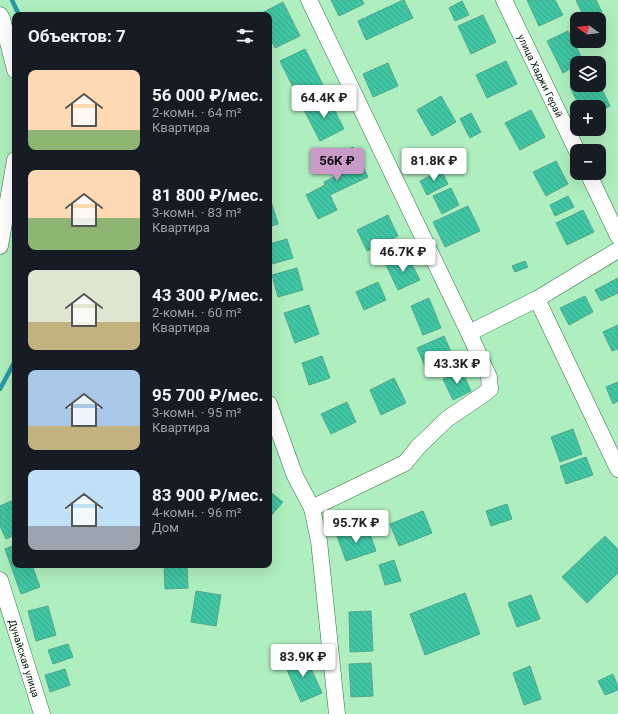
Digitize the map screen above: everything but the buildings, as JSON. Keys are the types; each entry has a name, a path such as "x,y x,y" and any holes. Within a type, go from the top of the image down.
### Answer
{"street":[{"path":"309,0 469,333 489,377 490,389 447,419 418,447 405,463 312,508"},
{"name":"улица Хаджи Герай","path":"504,0 574,144"},
{"path":"0,15 12,58"},
{"path":"0,246 12,177"},
{"path":"591,180 618,236"},
{"path":"469,333 537,299 618,250"},
{"path":"537,299 618,469"},
{"path":"272,412 295,476 312,508 319,541 336,714"},
{"name":"Дунайская улица","path":"0,580 42,714"}],"waterway":[{"path":"12,0 18,12"},
{"path":"0,389 12,367"}]}
